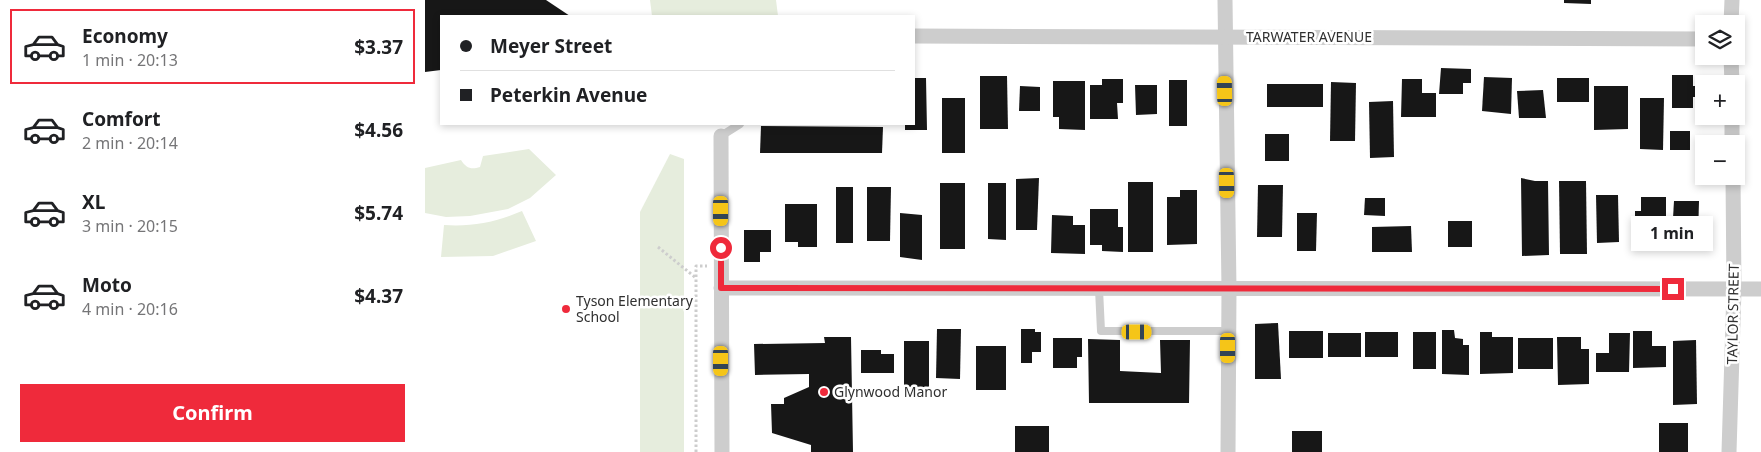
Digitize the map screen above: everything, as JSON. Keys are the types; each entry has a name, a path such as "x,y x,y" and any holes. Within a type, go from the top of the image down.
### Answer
{"street":[{"path":"1225,0 1229,289 1228,452"},
{"path":"1731,15 1732,0"},
{"name":"TARWATER AVENUE","path":"915,36 1695,39"},
{"path":"721,136 722,452"},
{"name":"TAYLOR STREET","path":"1729,452 1734,289 1733,185"},
{"path":"721,288 1761,289"}],"lane":[{"path":"721,136 738,125"},
{"path":"1099,289 1101,332 1229,331"}],"path":[{"path":"658,247 695,278"},
{"path":"696,266 697,452"}],"green space":[{"path":"650,0 776,0 778,15 652,15"},
{"path":"529,149 556,175 530,198 508,209 470,216 446,217 425,213 425,168 461,160 469,168 477,168 480,167 483,156"},
{"path":"670,154 684,159 684,452 640,452 640,212"},
{"path":"522,211 536,241 493,256 441,257 444,225 484,223"}],"building":[{"path":"425,0 546,0 568,15 440,15 440,70 425,72"},
{"path":"1564,0 1591,0 1591,4 1564,3"},
{"path":"1441,68 1471,69 1471,83 1463,83 1463,94 1439,94"},
{"path":"1672,75 1693,75 1695,97 1693,97 1693,108 1672,108"},
{"path":"980,76 1007,76 1008,129 980,129"},
{"path":"1484,77 1512,78 1511,114 1482,111"},
{"path":"915,78 926,78 927,130 905,130 905,125 915,125"},
{"path":"1557,78 1589,78 1589,102 1557,102"},
{"path":"1102,79 1123,79 1123,103 1117,103 1118,119 1090,119 1090,85 1102,85"},
{"path":"1402,79 1422,79 1422,93 1436,93 1436,117 1401,117"},
{"path":"1169,80 1187,80 1187,126 1169,126"},
{"path":"1053,81 1085,81 1085,130 1059,129 1059,117 1053,117"},
{"path":"1331,82 1356,83 1355,141 1330,141"},
{"path":"1267,84 1323,84 1323,107 1267,107"},
{"path":"1135,85 1157,85 1157,114 1136,115"},
{"path":"1020,86 1040,87 1040,111 1019,111"},
{"path":"1594,86 1628,86 1628,129 1594,130"},
{"path":"1543,90 1546,118 1519,118 1517,91"},
{"path":"942,98 965,98 965,153 942,153"},
{"path":"1640,98 1664,98 1663,150 1640,149"},
{"path":"1393,101 1394,157 1370,158 1369,102"},
{"path":"761,126 883,127 882,153 760,153"},
{"path":"1670,131 1690,131 1690,150 1670,150"},
{"path":"1265,134 1289,134 1289,161 1265,161"},
{"path":"1039,178 1037,230 1016,230 1016,179"},
{"path":"1521,178 1548,181 1549,255 1522,256"},
{"path":"1559,181 1586,181 1587,254 1560,254"},
{"path":"1128,182 1153,182 1153,252 1128,252"},
{"path":"940,183 965,183 965,249 940,249"},
{"path":"988,183 1006,183 1006,240 988,239"},
{"path":"1258,185 1283,185 1282,237 1257,237"},
{"path":"836,187 853,187 853,243 836,243"},
{"path":"867,187 891,187 890,241 867,241"},
{"path":"1180,190 1197,190 1197,244 1167,245 1167,197 1180,197"},
{"path":"1596,195 1618,195 1619,242 1597,243"},
{"path":"1641,197 1666,197 1666,249 1635,249 1635,211 1641,211"},
{"path":"1365,198 1385,198 1385,216 1364,215"},
{"path":"1674,201 1699,201 1698,236 1672,235"},
{"path":"785,204 817,204 817,247 798,247 798,242 785,242"},
{"path":"1090,209 1118,209 1118,227 1123,227 1123,252 1102,251 1102,245 1090,245"},
{"path":"900,213 922,215 922,260 900,257"},
{"path":"1297,213 1317,213 1316,251 1297,251"},
{"path":"1052,215 1073,216 1073,225 1085,225 1085,254 1051,253"},
{"path":"1448,221 1472,221 1472,247 1448,247"},
{"path":"1411,226 1412,252 1372,252 1372,227"},
{"path":"744,230 771,230 771,252 760,252 760,262 744,262"},
{"path":"1278,323 1281,379 1255,379 1255,324"},
{"path":"937,329 961,329 960,379 936,378"},
{"path":"1021,329 1035,329 1035,332 1041,332 1041,352 1032,352 1032,363 1021,363"},
{"path":"1442,330 1454,330 1455,338 1463,339 1463,345 1469,345 1469,375 1442,374"},
{"path":"1289,331 1323,331 1323,358 1289,358"},
{"path":"1633,331 1652,331 1652,346 1666,346 1666,367 1633,368"},
{"path":"1365,332 1398,332 1398,357 1365,357"},
{"path":"1413,332 1436,332 1436,369 1413,369"},
{"path":"1480,332 1492,332 1492,337 1513,337 1513,373 1480,374"},
{"path":"1328,333 1361,333 1361,357 1328,357"},
{"path":"1609,333 1630,333 1629,372 1596,372 1596,353 1609,353"},
{"name":"Glynwood Manor","path":"824,337 851,337 853,452 811,452 811,445 772,433 771,404 784,404 784,398 809,387 809,374 755,375 754,344 825,343"},
{"path":"1557,337 1581,337 1581,349 1589,349 1589,384 1558,385"},
{"path":"1053,338 1082,338 1082,357 1077,357 1077,368 1053,368"},
{"path":"1518,338 1553,338 1553,369 1518,369"},
{"path":"1088,339 1120,340 1120,371 1161,373 1160,340 1190,340 1189,403 1089,403"},
{"path":"1696,340 1697,404 1673,405 1673,341"},
{"path":"904,341 929,341 929,387 904,387"},
{"path":"976,346 1006,346 1006,390 976,390"},
{"path":"861,350 881,350 881,354 894,354 894,373 861,373"},
{"path":"1659,423 1688,423 1688,452 1659,452"},
{"path":"1015,426 1049,426 1049,452 1015,452"},
{"path":"1292,431 1322,431 1322,452 1292,452"}],"place":[{"name":"Tyson Elementary School","path":"566,309"},
{"name":"Glynwood Manor","path":"824,392"}],"route":[{"path":"721,248 721,288 1673,289"}]}
